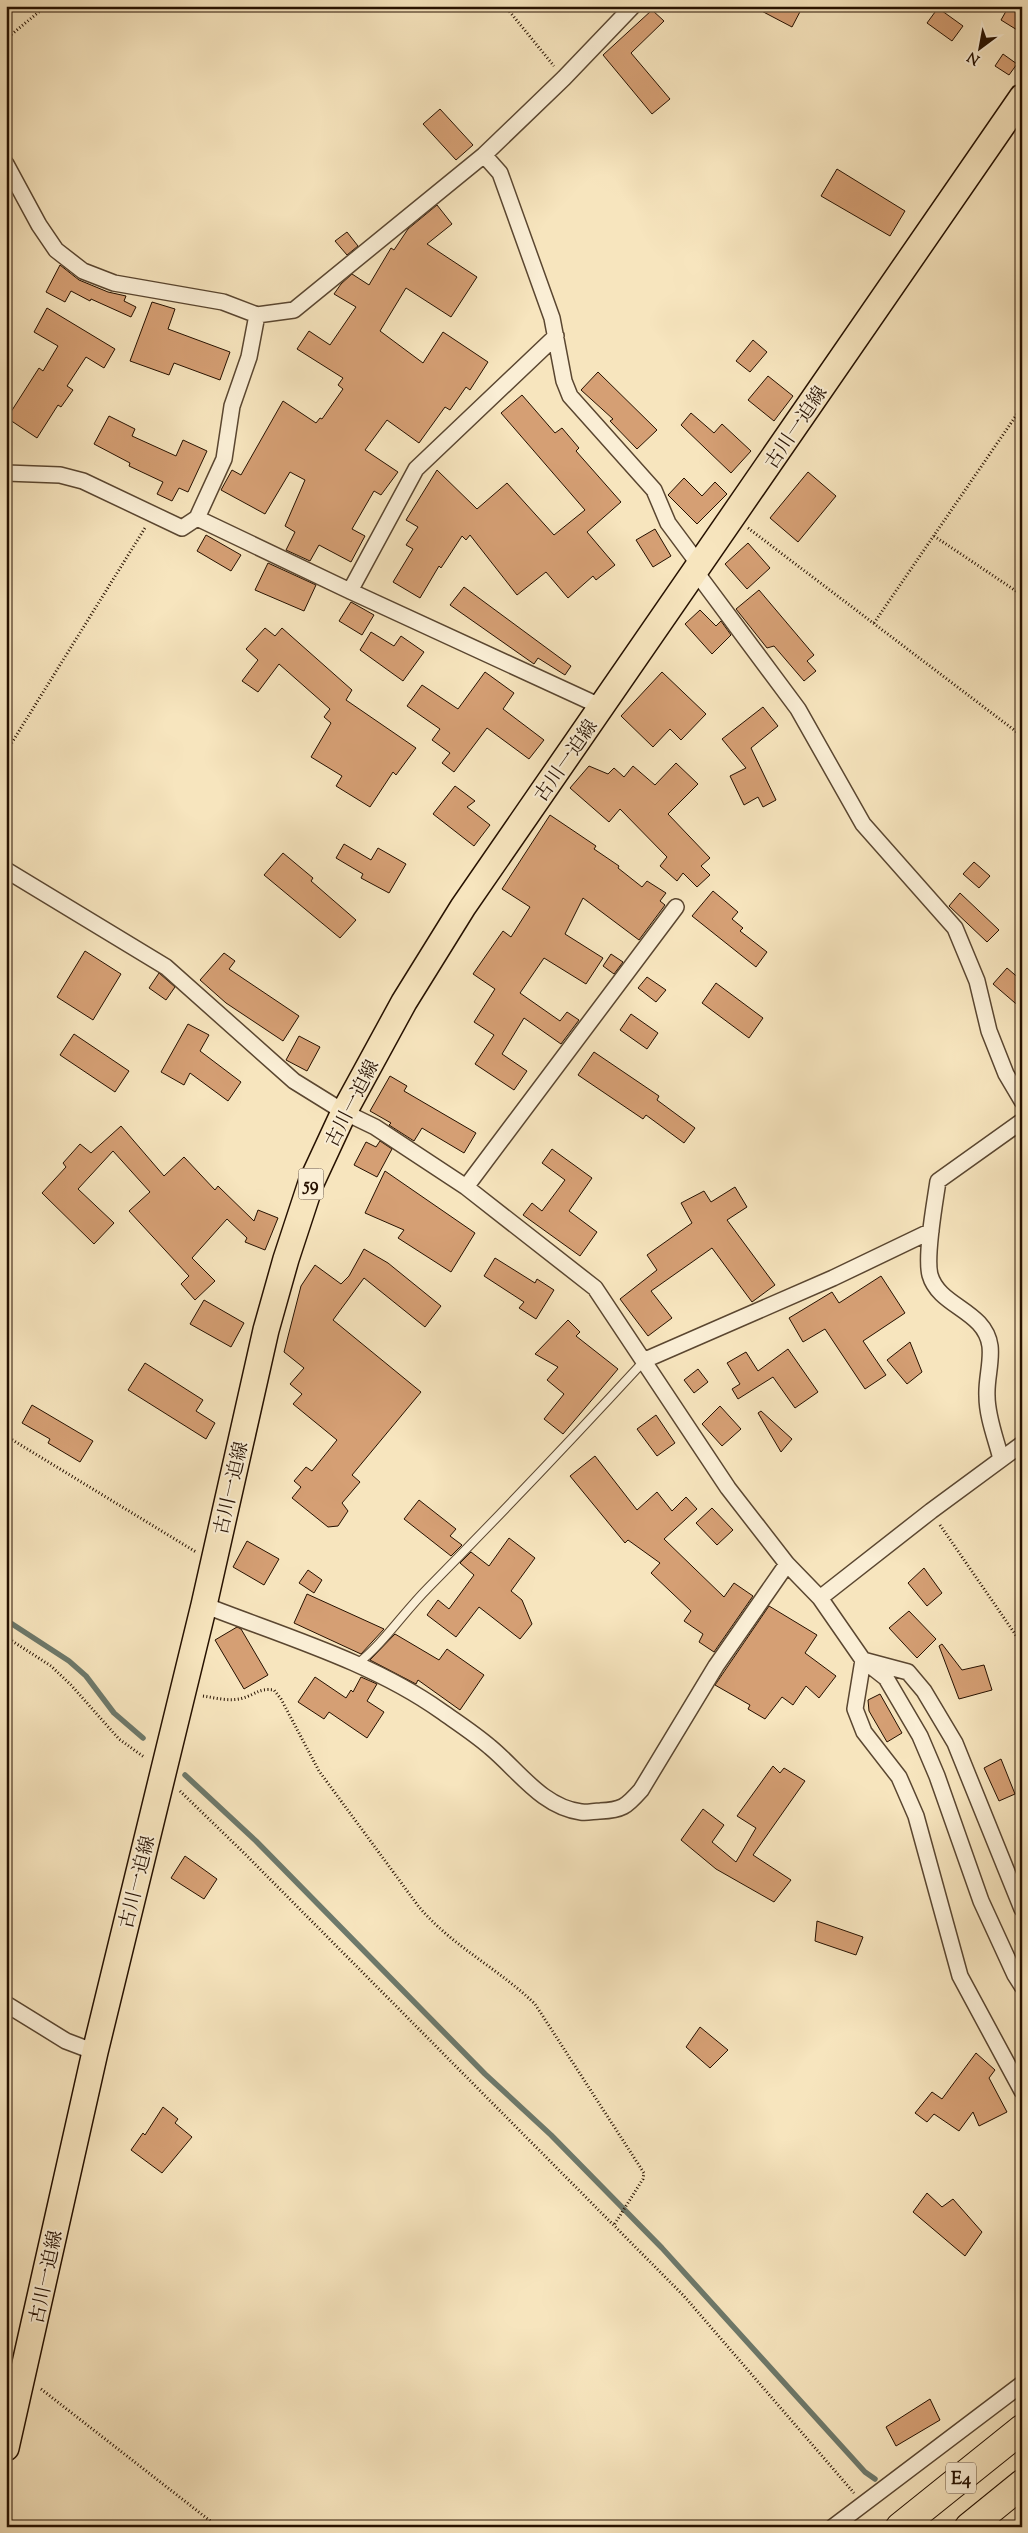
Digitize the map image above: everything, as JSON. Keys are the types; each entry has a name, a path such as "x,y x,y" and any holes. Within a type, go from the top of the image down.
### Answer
{"highway":[{"name":"E4","path":"900,2527 1022,2429"},
{"name":"E4","path":"969,2527 1022,2484"}],"main road":[{"name":"古川一迫線","path":"6,2448 95,2052 204,1605 268,1321 311,1184 344,1112 404,1002 463,907 734,517 1022,97"}],"street":[{"path":"6,164 38,225 56,250 83,271 114,283 223,302 258,315 294,310 302,306 484,155 564,78 633,6"},
{"path":"484,155 500,173 552,318 564,381 570,396 654,490 668,523 698,569 798,709 862,824 955,928 977,981 989,1031 1006,1074 1022,1101"},
{"path":"6,473 60,475 83,481 182,528 197,518 224,459 232,406 250,357 258,315"},
{"path":"350,592 416,470 556,336"},
{"path":"197,518 350,592 602,707"},
{"path":"6,870 166,968 294,1081 344,1112 375,1127 466,1186 595,1288 645,1360 728,1488 787,1564 820,1598 863,1660 886,1678 920,1736 937,1776 981,1901 1015,1975 1022,1986"},
{"path":"466,1186 676,907"},
{"path":"1001,1459 987,1406 990,1346 978,1322 957,1304 939,1294 930,1275 931,1231 938,1180 1022,1121"},
{"path":"645,1360 833,1278 931,1231"},
{"path":"820,1598 930,1511 1022,1444"},
{"path":"204,1605 341,1657 390,1679 440,1710 490,1746 547,1800 580,1812 618,1810 630,1803 640,1790 716,1666 787,1564"},
{"path":"863,1660 908,1672 924,1691 955,1742 1022,1909"},
{"path":"863,1660 855,1709 864,1732 898,1777 913,1808 960,1976 1022,2091"},
{"path":"6,2004 66,2041 95,2052"},
{"path":"833,2527 1022,2384"}],"lane":[{"path":"356,1665 372,1653 425,1591 512,1502 645,1360"}],"path":[{"path":"6,39 46,6"},
{"path":"505,6 564,78"},
{"path":"874,623 1022,408"},
{"path":"6,752 154,514"},
{"path":"734,517 1022,736"},
{"path":"934,536 1022,595"},
{"path":"6,1436 214,1561"},
{"path":"930,1511 1022,1644"},
{"path":"6,1638 50,1666 71,1685 119,1738 163,1775 244,1853 614,2225 684,2296 864,2505"},
{"path":"183,1693 231,1700 244,1698 262,1688 274,1690 281,1699 319,1772 419,1908 436,1927 512,1981 535,2004 549,2023 622,2142 644,2173 643,2179 614,2225"},
{"path":"23,2377 218,2527"}],"building":[{"path":"752,6 803,6 792,27"},
{"path":"1009,6 1022,6 1022,33 1001,20"},
{"path":"938,8 963,26 952,41 927,23"},
{"path":"652,10 664,21 631,53 670,99 652,114 603,55"},
{"path":"1003,54 1017,64 1009,75 995,66"},
{"path":"440,109 473,145 456,160 423,124"},
{"path":"837,169 905,211 890,236 821,196"},
{"path":"437,205 452,224 427,244 477,277 451,317 406,288 380,331 423,363 443,332 488,362 470,390 466,387 450,410 445,407 419,443 387,420 365,450 398,472 381,495 374,491 352,529 365,536 351,562 319,545 310,561 286,550 295,532 285,526 305,480 290,472 265,514 221,490 232,470 241,475 283,401 316,423 320,418 322,419 343,389 338,385 343,378 297,349 309,331 330,345 356,307 334,294 341,284 352,274 369,285 391,248 394,250 408,229"},
{"path":"347,232 358,246 347,255 335,241"},
{"path":"60,265 79,280 108,292 126,296 124,301 136,307 131,317 91,299 90,301 71,291 65,302 46,292"},
{"path":"152,302 175,309 168,329 230,352 220,380 174,363 169,375 130,361"},
{"path":"47,308 115,349 104,368 86,357 67,386 73,390 61,407 58,405 37,438 7,418 39,368 43,371 58,346 34,332"},
{"path":"753,340 767,352 750,372 736,361"},
{"path":"598,372 657,430 637,449 610,421 613,419 581,390"},
{"path":"768,376 793,396 774,421 748,400"},
{"path":"522,395 555,433 562,428 579,448 576,451 621,502 587,532 615,565 596,580 593,576 568,598 546,572 517,595 470,535 466,540 462,536 441,568 439,566 420,598 393,582 413,549 406,545 418,527 406,520 437,470 477,509 507,483 554,535 585,510 501,413"},
{"path":"691,413 714,433 722,424 751,451 731,473 681,425"},
{"path":"109,416 135,429 132,436 176,456 183,440 207,451 188,492 179,488 172,501 157,494 163,482 129,466 130,463 94,444"},
{"path":"808,472 836,496 798,542 770,518"},
{"path":"684,478 702,496 715,482 727,494 697,524 668,495"},
{"path":"655,529 671,556 653,567 636,540"},
{"path":"206,535 241,555 231,571 197,551"},
{"path":"748,543 770,568 747,589 725,564"},
{"path":"268,563 316,585 304,611 255,590"},
{"path":"464,587 571,666 565,675 538,658 534,664 450,605"},
{"path":"759,590 814,655 807,661 816,671 804,681 774,646 767,648 736,609"},
{"path":"351,602 374,615 362,635 339,621"},
{"path":"700,610 716,626 721,621 731,635 712,654 685,624"},
{"path":"265,628 275,636 282,628 352,690 346,700 416,748 396,775 393,772 370,807 336,786 342,776 311,757 331,723 324,717 330,709 279,664 258,692 242,681 258,660 246,649"},
{"path":"371,632 394,646 401,636 424,652 403,681 360,650"},
{"path":"485,672 514,693 503,709 544,740 529,759 487,728 454,772 442,763 450,753 432,740 440,729 407,706 422,685 458,709"},
{"path":"662,672 706,714 681,740 670,729 653,747 621,716"},
{"path":"763,707 778,726 751,748 776,800 763,807 758,797 744,805 730,776 746,768 722,739"},
{"path":"676,763 698,784 668,814 710,858 701,866 710,875 697,887 683,873 677,881 660,866 667,857 620,809 609,822 570,788 589,766 608,774 614,768 624,777 633,766 655,785"},
{"path":"455,786 475,801 467,807 490,825 474,846 433,814"},
{"path":"550,815 596,846 594,849 619,866 618,868 642,887 647,881 666,893 660,901 665,905 639,940 583,898 565,934 603,958 586,984 544,958 520,993 560,1021 567,1012 579,1020 561,1044 524,1018 502,1054 527,1071 514,1090 475,1064 494,1035 474,1022 495,989 473,974 503,931 511,937 530,907 502,889"},
{"path":"344,844 371,860 378,848 406,864 389,893 361,878 363,874 336,858"},
{"path":"283,853 313,878 311,881 356,920 340,938 264,875"},
{"path":"974,862 990,876 979,888 963,874"},
{"path":"713,891 738,912 732,919 743,928 740,931 767,952 756,967 692,916"},
{"path":"960,893 999,930 987,942 949,906"},
{"path":"85,951 121,974 93,1020 57,997"},
{"path":"224,953 235,961 229,969 299,1016 283,1041 226,1003 200,980"},
{"path":"611,954 623,962 614,974 603,966"},
{"path":"1007,968 1022,981 1022,1009 993,984"},
{"path":"159,973 175,987 166,1000 149,988"},
{"path":"647,977 666,990 656,1002 638,988"},
{"path":"716,983 763,1018 749,1038 702,1003"},
{"path":"631,1014 658,1033 647,1049 620,1030"},
{"path":"188,1024 209,1035 200,1051 241,1082 228,1101 190,1073 184,1085 161,1072"},
{"path":"74,1034 129,1071 115,1092 60,1055"},
{"path":"299,1036 320,1047 307,1071 286,1060"},
{"path":"594,1052 659,1096 657,1100 695,1128 684,1143 646,1115 643,1119 578,1075"},
{"path":"390,1076 407,1086 404,1091 476,1133 464,1153 422,1128 414,1141 389,1125 391,1123 370,1111"},
{"path":"121,1126 164,1176 184,1157 215,1190 218,1186 254,1221 258,1210 278,1218 265,1250 245,1242 247,1238 227,1219 192,1258 215,1281 195,1300 181,1284 189,1276 129,1211 150,1192 113,1151 78,1189 114,1223 94,1244 42,1193 66,1167 63,1163 80,1144 91,1153"},
{"path":"380,1141 392,1149 377,1177 354,1165 366,1142 376,1147"},
{"path":"552,1149 592,1178 569,1211 597,1232 580,1256 523,1215 532,1203 542,1211 565,1180 542,1163"},
{"path":"385,1171 475,1233 451,1272 398,1238 404,1230 365,1213"},
{"path":"735,1187 747,1207 727,1220 775,1285 752,1302 712,1248 651,1291 672,1318 648,1336 620,1299 657,1270 647,1255 692,1223 681,1203 704,1191 711,1202"},
{"path":"364,1249 388,1263 441,1306 425,1327 364,1278 333,1320 421,1392 352,1475 360,1482 342,1503 348,1511 338,1526 328,1527 292,1498 301,1487 294,1481 306,1467 312,1471 337,1440 293,1404 302,1394 290,1384 304,1368 284,1352 301,1286 315,1265 341,1284 349,1276"},
{"path":"495,1258 535,1283 537,1279 554,1290 536,1319 519,1308 524,1302 484,1276"},
{"path":"881,1276 905,1313 863,1341 886,1375 865,1389 825,1329 803,1342 789,1318 832,1292 839,1303"},
{"path":"204,1300 244,1323 231,1347 190,1324"},
{"path":"568,1320 580,1332 576,1336 618,1369 563,1434 544,1419 564,1394 547,1380 558,1367 535,1354"},
{"path":"910,1342 922,1372 907,1384 887,1360"},
{"path":"788,1349 818,1392 795,1408 773,1377 738,1399 732,1389 740,1384 727,1363 746,1352 758,1371"},
{"path":"145,1363 203,1400 196,1411 215,1423 206,1439 128,1390"},
{"path":"698,1369 708,1382 694,1393 684,1380"},
{"path":"32,1405 93,1441 80,1462 48,1443 50,1439 22,1423"},
{"path":"720,1406 741,1429 722,1446 702,1424"},
{"path":"761,1411 792,1439 781,1452 758,1413"},
{"path":"656,1415 675,1443 657,1456 637,1429"},
{"path":"595,1456 637,1510 657,1492 672,1511 686,1497 697,1509 664,1539 724,1597 734,1583 753,1596 714,1652 699,1642 703,1634 684,1621 691,1611 651,1573 660,1563 628,1540 625,1543 570,1476"},
{"path":"419,1500 456,1529 450,1536 462,1545 451,1556 404,1519"},
{"path":"712,1508 733,1530 717,1545 696,1523"},
{"path":"509,1538 535,1558 511,1591 522,1600 532,1624 520,1639 479,1607 456,1637 427,1615 438,1600 449,1609 474,1575 460,1563 471,1552 489,1566"},
{"path":"247,1541 279,1559 264,1585 233,1567"},
{"path":"924,1568 942,1593 927,1606 908,1583"},
{"path":"308,1570 322,1580 314,1593 299,1583"},
{"path":"307,1594 384,1629 361,1654 294,1623"},
{"path":"769,1606 817,1635 805,1653 836,1676 819,1698 806,1686 793,1705 782,1697 765,1719 748,1709 750,1705 715,1685"},
{"path":"909,1611 936,1639 917,1658 889,1628"},
{"path":"237,1627 241,1629 268,1675 244,1689 215,1640"},
{"path":"395,1634 439,1660 447,1649 484,1675 460,1710 418,1680 416,1684 370,1660"},
{"path":"942,1644 962,1670 984,1665 992,1690 959,1699 939,1646"},
{"path":"315,1677 346,1698 351,1690 353,1692 361,1677 377,1684 367,1701 384,1712 367,1738 329,1712 324,1719 298,1702"},
{"path":"880,1694 902,1733 887,1742 869,1711 868,1700"},
{"path":"1001,1759 1015,1794 999,1801 984,1768"},
{"path":"773,1766 780,1773 784,1768 805,1781 753,1855 791,1880 774,1902 716,1869 681,1840 703,1809 724,1825 712,1842 736,1862 756,1828 737,1816"},
{"path":"185,1856 217,1879 204,1899 171,1878"},
{"path":"817,1921 863,1937 856,1955 815,1941"},
{"path":"700,2027 728,2050 710,2068 686,2047"},
{"path":"976,2053 995,2070 989,2078 1007,2112 979,2126 973,2112 959,2131 934,2114 927,2122 915,2113 932,2092 942,2099"},
{"path":"163,2107 178,2119 175,2123 192,2137 162,2173 131,2150 143,2133 145,2135"},
{"path":"927,2193 942,2207 953,2199 982,2232 965,2256 913,2212"},
{"path":"930,2399 940,2420 896,2446 886,2427"}],"waterway":[{"path":"6,1620 69,1661 86,1676 114,1713 143,1738"},
{"path":"185,1775 256,1841 485,2074 551,2135 662,2248 865,2472 875,2479"}]}
